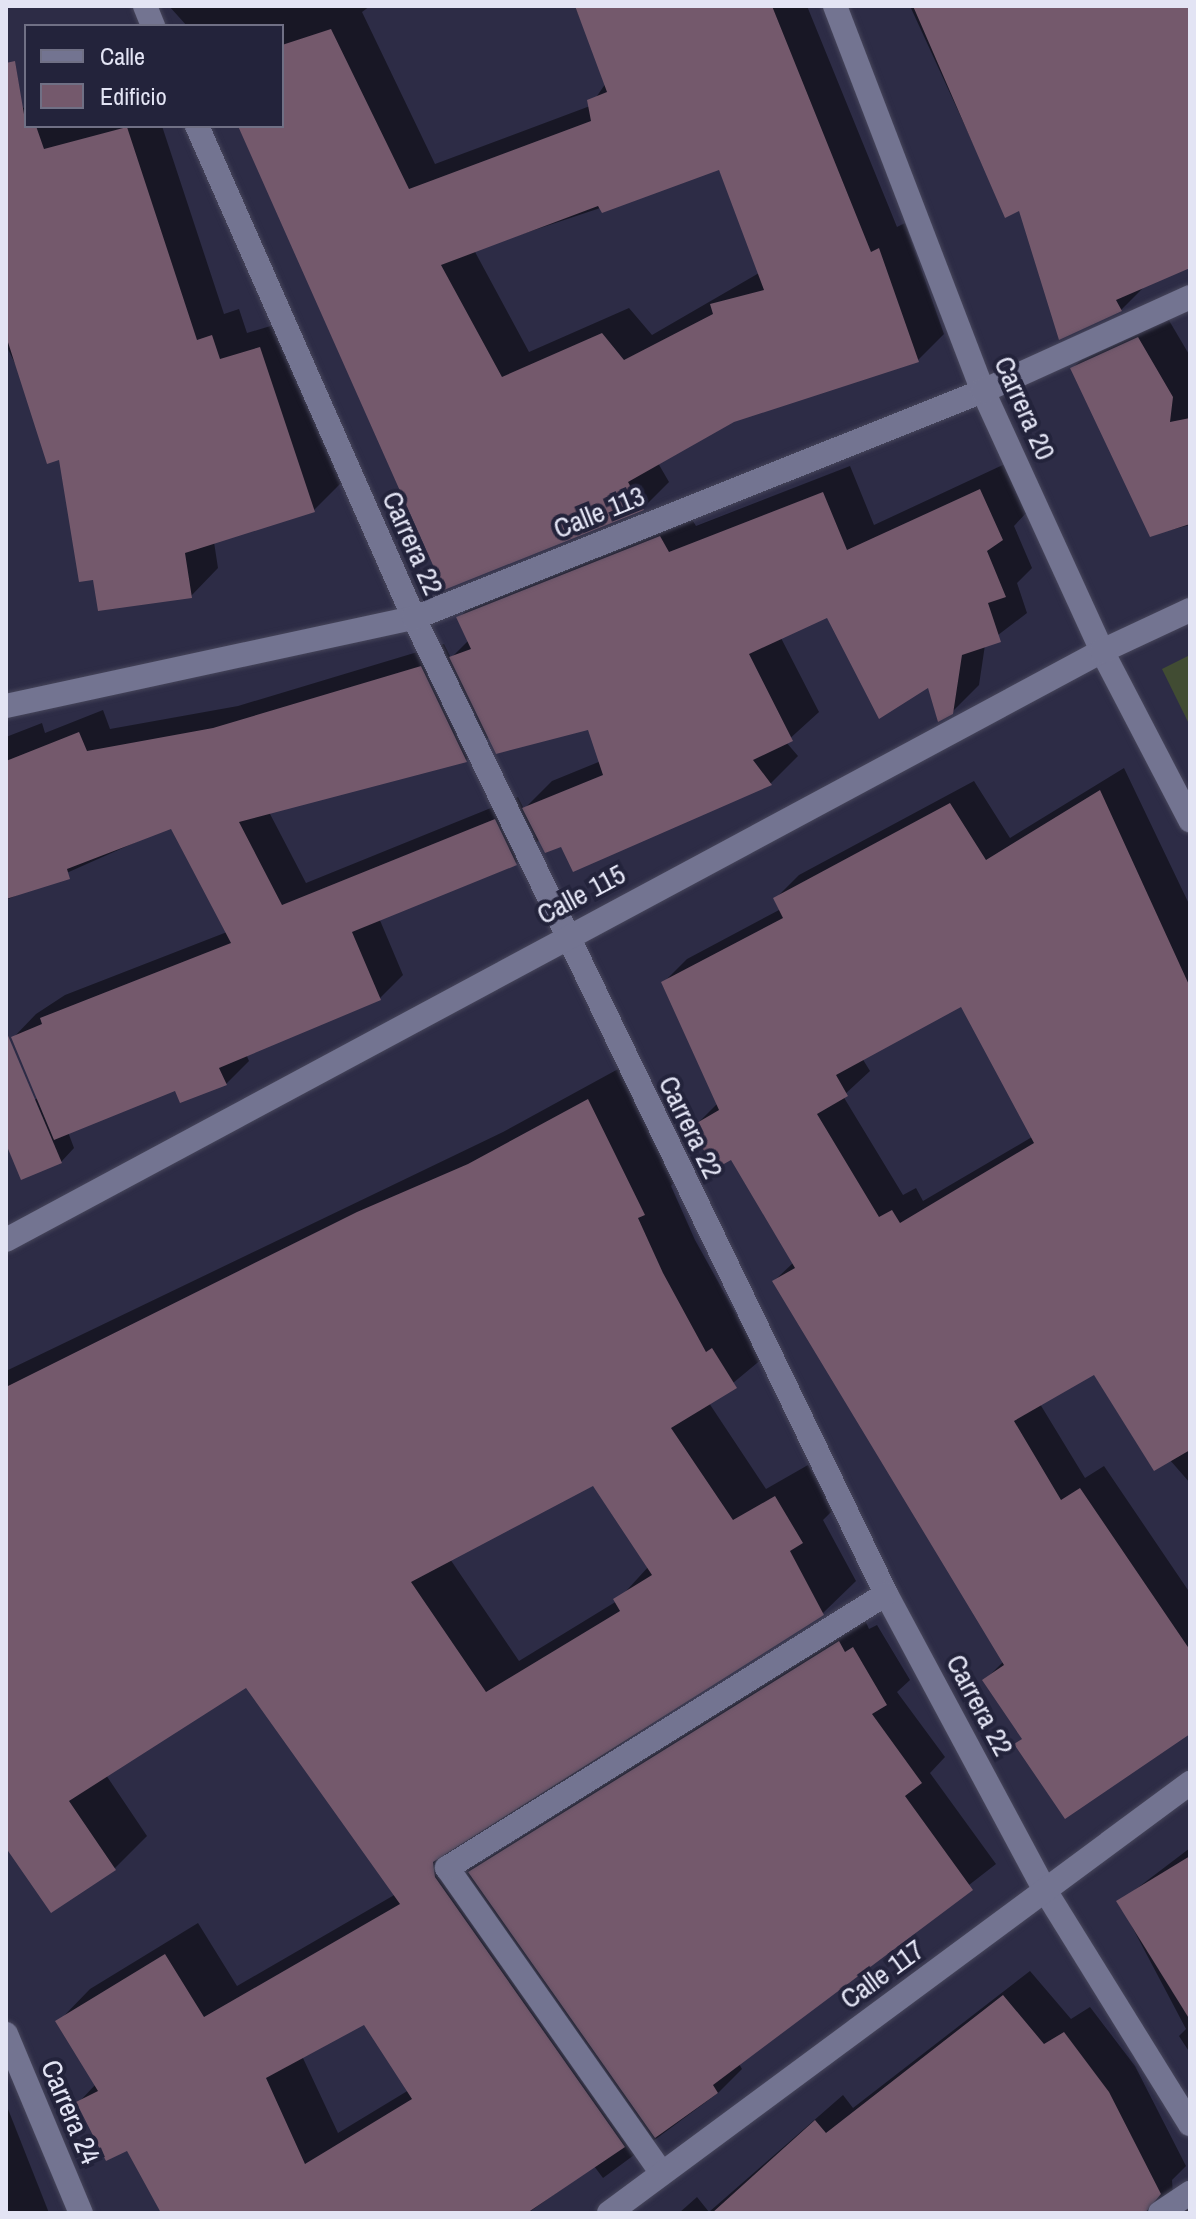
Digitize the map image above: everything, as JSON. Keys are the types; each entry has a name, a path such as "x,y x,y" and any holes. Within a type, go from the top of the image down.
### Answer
{"street":[{"name":"Carrera 20","path":"835,6 983,391 1102,651 1190,820"},
{"name":"Carrera 22","path":"198,128 414,618 564,937 886,1594 1046,1892 1190,2124"},
{"name":"Calle 113","path":"6,706 414,618 983,391 1190,297"},
{"name":"Calle 115","path":"6,1240 564,937 1102,651 1190,610"},
{"path":"661,2172 447,1868 886,1594"},
{"name":"Calle 117","path":"609,2213 1190,1783"},
{"name":"Carrera 24","path":"6,2034 81,2213"},
{"path":"1160,2213 1190,2193"}],"green space":[{"path":"1190,655 1190,726 1162,669"}],"building":[{"path":"575,6 772,6 871,252 879,248 919,362 734,422 628,482 644,510 444,590 239,128 284,128 284,44 331,29 409,189 591,121 587,100 607,92","holes":["719,170 764,290 710,304 713,314 624,360 602,333 502,377 441,265 598,206 602,213"]},
{"path":"913,6 1190,6 1190,268 1116,300 1122,311 1059,340 1019,211 1005,218"},
{"path":"15,61 24,128 37,128 44,149 127,128 197,340 212,335 220,359 260,347 315,512 185,553 192,598 98,611 93,580 79,582 59,460 47,464 6,336 6,63"},
{"path":"1138,337 1173,397 1170,422 1190,418 1190,524 1150,537 1070,368"},
{"path":"980,489 1003,540 987,551 1006,597 988,603 1001,642 962,655 953,714 938,722 928,688 879,719 827,618 749,654 793,741 753,760 772,785 573,872 561,847 545,853 522,808 603,775 588,730 496,754 449,657 471,649 456,617 660,536 669,552 823,492 847,550"},
{"path":"421,666 467,762 239,822 282,905 495,819 517,865 352,932 381,1000 219,1068 227,1085 180,1103 175,1091 54,1140 11,1037 42,1024 40,1018 231,943 171,829 67,869 70,879 6,899 6,761 79,732 87,751 213,728"},
{"path":"1100,790 1190,987 1190,1450 1154,1471 1094,1375 1014,1421 1061,1500 1080,1488 1190,1650 1190,1734 1065,1819 1014,1744 1022,1739 982,1680 1004,1665 772,1281 795,1268 731,1160 715,1169 690,1127 719,1110 661,982 783,918 773,898 950,803 986,860","holes":["961,1007 1034,1143 900,1223 892,1210 879,1217 817,1114 848,1096 836,1075"]},
{"path":"6,1031 62,1163 21,1180 6,1144"},
{"path":"588,1099 645,1215 638,1218 663,1273 706,1352 712,1348 737,1388 671,1428 733,1520 775,1496 803,1543 790,1551 824,1615 433,1862 435,1877 625,2147 527,2213 161,2213 127,2151 106,2161 76,2102 98,2091 55,2021 165,1954 204,2017 400,1904 246,1688 69,1801 116,1870 51,1913 6,1848 6,1387 357,1212 468,1164","holes":["593,1486 652,1575 613,1599 620,1611 486,1692 411,1582","364,2025 412,2099 305,2164 266,2078"]},
{"path":"839,1641 845,1652 853,1647 887,1705 872,1714 922,1783 905,1796 973,1890 713,2085 718,2093 655,2138 468,1872"},
{"path":"1190,1856 1190,2020 1116,1901"},
{"path":"1003,1995 1044,2044 1064,2032 1109,2092 1161,2194 1145,2213 712,2213 815,2120 826,2133"}]}
